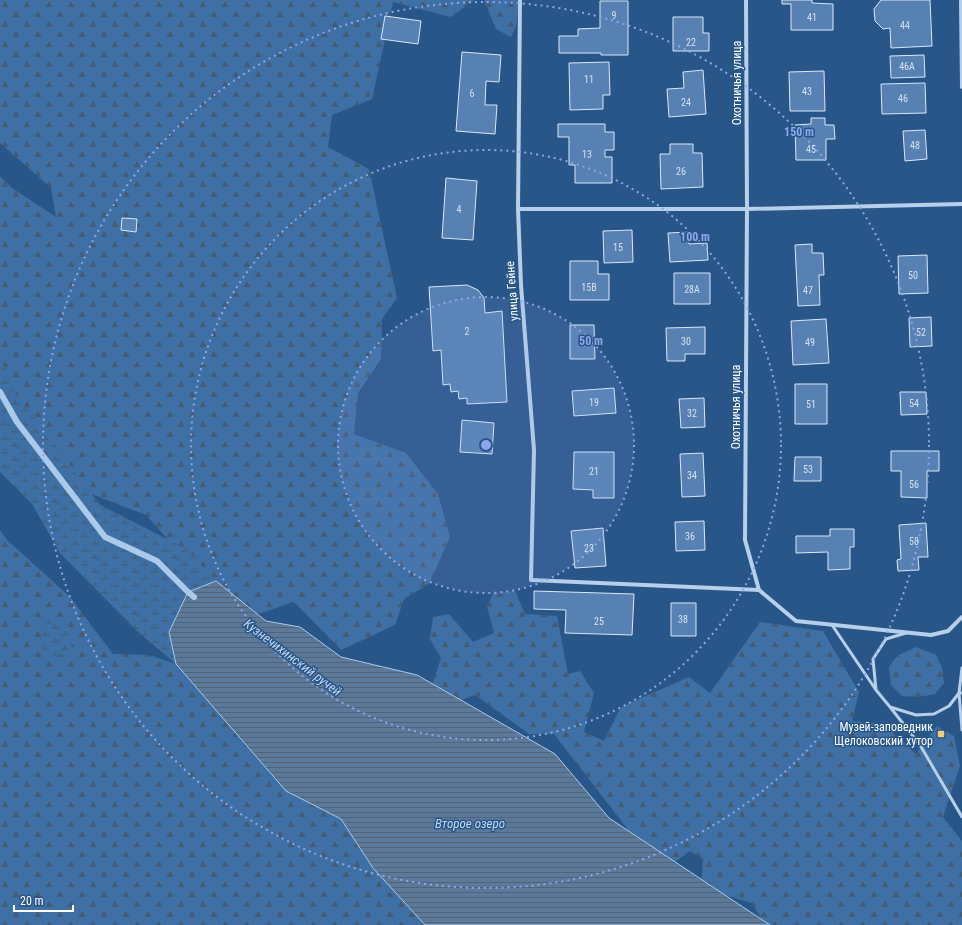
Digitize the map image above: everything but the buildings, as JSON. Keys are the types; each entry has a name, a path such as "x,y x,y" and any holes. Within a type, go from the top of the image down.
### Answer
{"street":[{"name":"улица Гейне","path":"520,0 518,209 521,285 534,450 531,580 759,590"},
{"name":"Охотничья улица","path":"746,0 747,209 745,540 759,590"},
{"path":"961,0 962,87"},
{"path":"518,209 747,209 962,204"},
{"path":"759,590 796,621 931,635 948,631 962,617"}],"lane":[{"path":"832,625 876,690 920,745 962,817"},
{"path":"876,690 873,658 886,639 908,633"},
{"path":"962,668 962,730"},
{"path":"890,707 916,715 934,714 949,706 961,693"}],"green space":[{"path":"0,0 474,0 451,17 393,2 372,99 332,115 328,147 369,169 397,298 382,319 381,359 358,393 354,434 406,453 438,494 450,537 429,584 404,599 395,625 341,650 294,602 249,617 189,563 146,515 65,484 0,384 0,176 12,188 56,217 51,188 0,143"},
{"path":"484,0 519,0 516,26 511,37 496,29"},
{"path":"0,357 16,394 100,505 187,549 216,581 188,592 169,632 176,664 137,631 60,553 32,504 0,472"},
{"path":"0,530 7,540 70,597 113,654 149,655 176,664 286,791 341,819 373,868 425,925 0,925"},
{"path":"515,591 525,614 557,616 568,674 580,671 594,693 584,732 604,741 621,707 689,677 710,693 760,622 823,631 859,692 852,721 884,724 916,754 937,726 954,736 960,766 943,817 962,841 962,925 765,925 752,903 701,888 703,859 690,851 661,872 554,734 529,734 475,695 451,704 431,689 441,658 430,639 433,617 449,614 473,642 494,633 487,607 493,593"},
{"path":"53,620 73,634 71,648 57,657 41,649 44,627"},
{"path":"916,647 936,655 942,668 944,683 935,694 919,697 902,696 891,685 889,667 897,656"}],"water":[{"name":"Второе озеро","path":"216,581 266,621 300,627 341,657 417,675 555,754 609,818 770,925 425,925 373,868 341,819 286,791 176,664 169,632 188,592"}],"waterway":[{"name":"Кузнечихинский ручей","path":"0,392 17,422 105,537 157,561 194,597"}],"place":[{"name":"Музей-заповедник Щелоковский хутор","path":"941,734"}]}
